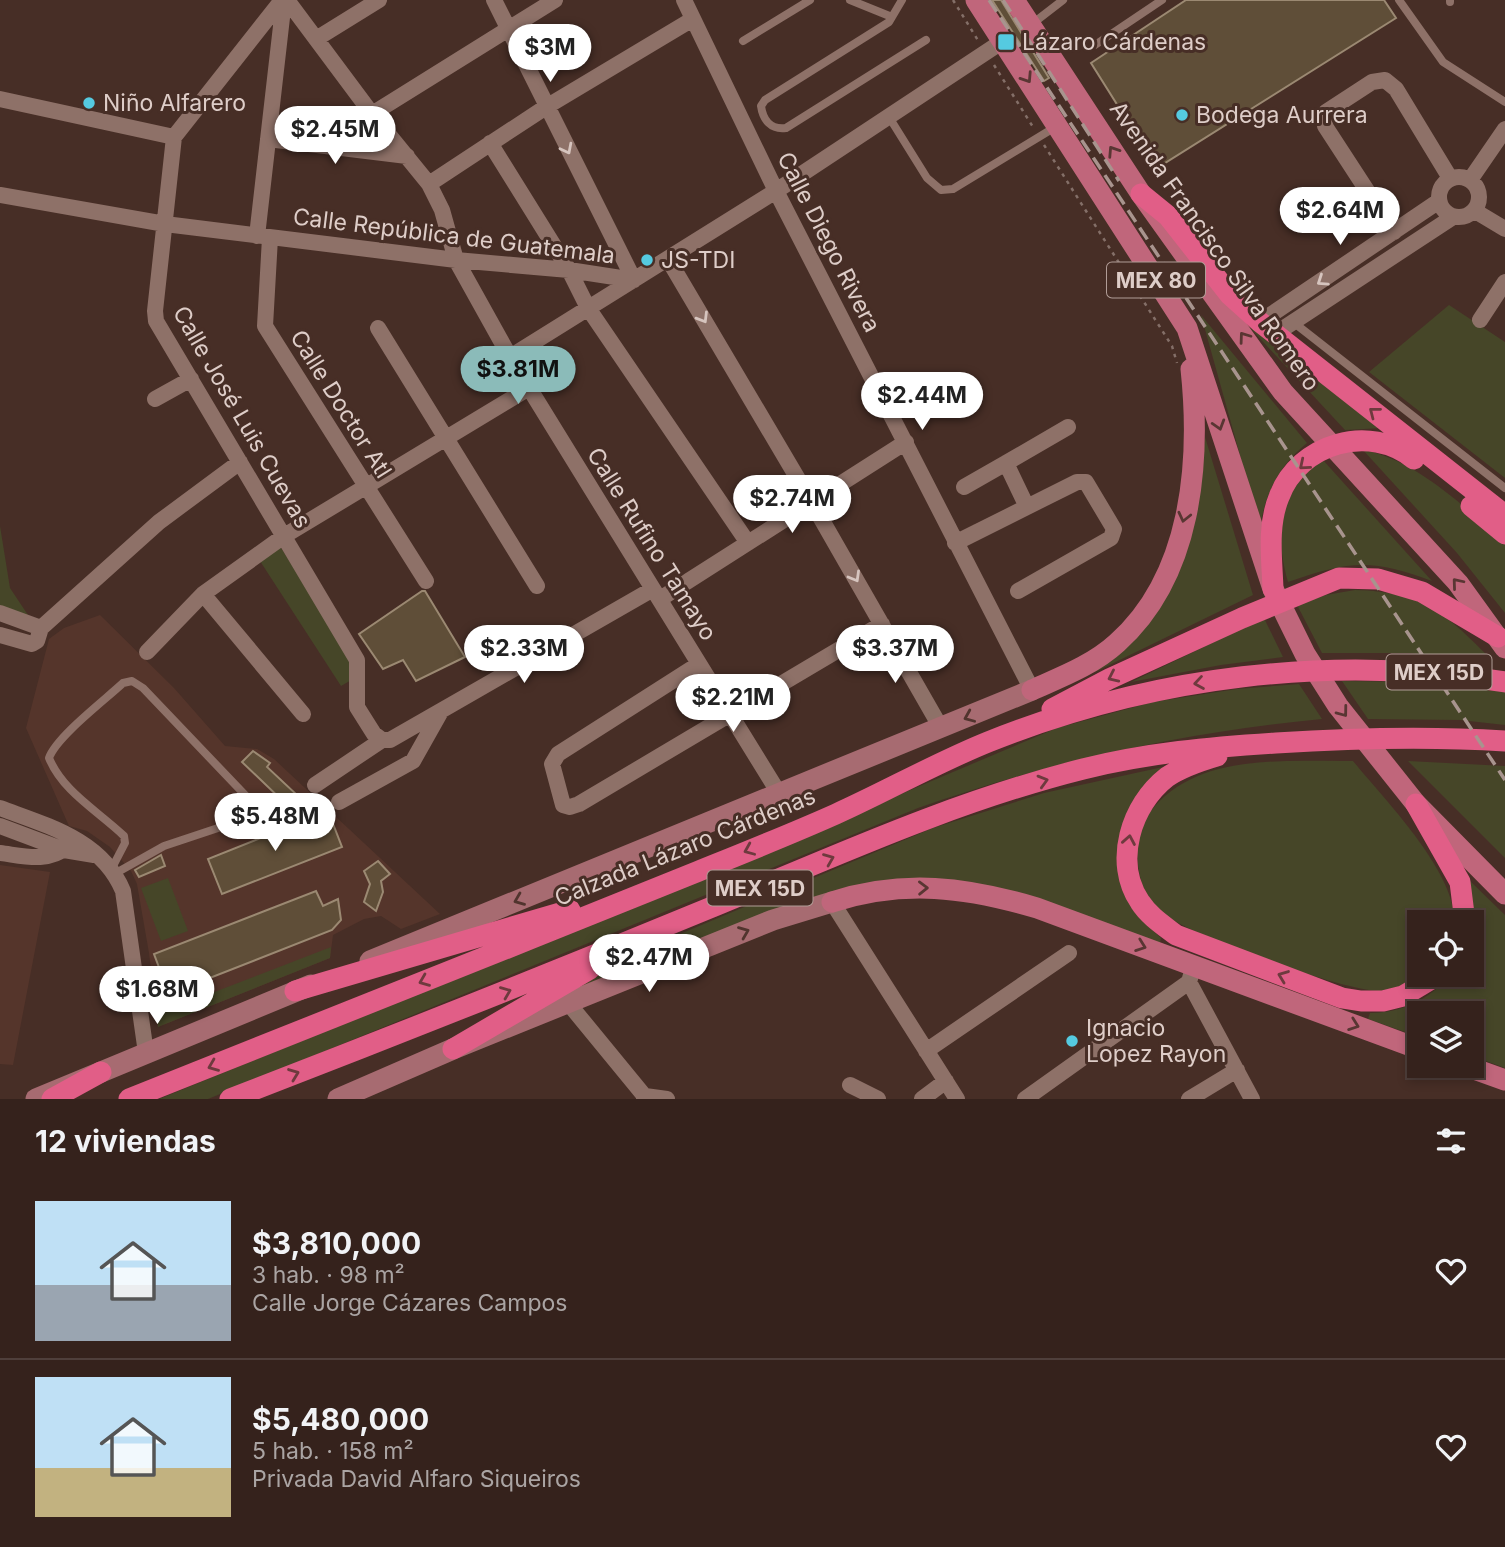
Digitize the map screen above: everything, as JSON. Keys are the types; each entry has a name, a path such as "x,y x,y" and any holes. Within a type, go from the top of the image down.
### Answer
{"highway":[{"path":"1141,194 1168,216 1230,295 1505,515"},
{"path":"1273,589 1271,538 1279,497 1303,464 1336,444 1367,440 1401,449 1505,534"},
{"path":"988,742 1109,679 1242,618 1339,578 1395,583 1422,592 1502,643"},
{"name":"Calzada Lázaro Cárdenas","path":"130,1099 696,872 835,814 988,742 1083,709 1147,693 1267,673 1372,668 1444,673 1505,682"},
{"name":"MEX 15D","path":"230,1099 500,994 918,823 1003,792 1083,769 1154,754 1260,744 1428,739 1505,741"},
{"path":"1260,744 1202,760 1175,772 1143,803 1132,827 1127,849 1130,880 1140,902 1154,918 1176,935 1342,998 1382,1001 1403,996 1418,987"},
{"path":"1416,804 1460,882 1464,910"},
{"path":"295,991 696,872"},
{"path":"453,1049 657,930"},
{"path":"52,1099 101,1072"}],"main road":[{"name":"MEX 80","path":"976,0 995,47 1048,131 1187,328 1273,589 1305,654 1338,706 1416,804 1505,894"},
{"name":"Avenida Francisco Silva Romero","path":"1014,0 1141,194 1283,392 1458,583 1502,643"},
{"path":"36,1099 780,795 1088,664 1116,644 1145,615 1161,589 1177,547 1194,467 1194,398 1187,328"},
{"path":"338,1099 453,1049 773,920 860,893 902,888 945,887 993,895 1037,908 1192,974 1407,1045"},
{"path":"1484,1072 1505,1080"}],"street":[{"name":"Calle Rufino Tamayo","path":"285,0 429,184 452,238 456,260 510,357 780,795"},
{"path":"0,99 174,137 285,0"},
{"name":"Calle Doctor Atl","path":"285,0 268,139 264,237 265,326 426,581"},
{"path":"316,39 379,0"},
{"path":"494,0 634,280 510,357"},
{"path":"372,114 555,0"},
{"name":"Calle Diego Rivera","path":"684,0 776,191 1032,690"},
{"path":"429,184 546,107 693,19"},
{"name":"Calle República de Guatemala","path":"0,195 165,224 456,260 569,270 634,280 776,191 995,47"},
{"path":"1394,232 1325,126 1326,112 1372,82 1385,80 1396,89 1450,178"},
{"path":"1470,180 1505,129"},
{"name":"Calle José Luis Cuevas","path":"174,137 156,321 357,660 357,707 374,734 382,740"},
{"path":"268,139 407,156"},
{"path":"491,143 569,270 588,308 748,543"},
{"path":"1268,328 1293,322 1453,217 1465,217 1475,211 1479,200 1478,189 1470,180 1450,178 1440,190 1439,201 1444,211 1453,217"},
{"path":"1268,328 1345,266 1439,201"},
{"path":"1475,211 1505,229"},
{"path":"668,259 811,500 941,728"},
{"path":"1345,266 1353,281"},
{"path":"1480,320 1505,282"},
{"path":"378,328 537,586"},
{"path":"155,399 191,379"},
{"path":"147,652 203,594 284,536 529,387"},
{"path":"964,488 1068,427"},
{"path":"315,785 382,740 390,740 748,543 811,500 906,442"},
{"path":"41,628 5,615 1,640 32,645 37,641 41,628 159,522 240,462"},
{"path":"1006,463 1027,507"},
{"path":"955,543 1083,481 1088,484 1114,531 1111,538 1018,591"},
{"path":"203,594 303,714"},
{"path":"699,664 558,754 552,764 561,803 570,807 882,624"},
{"path":"340,802 414,761 440,713"},
{"path":"0,808 77,838 114,871 124,891 146,1053"},
{"path":"0,826 64,850 97,856"},
{"path":"0,853 40,858 64,850 77,838"},
{"path":"832,902 957,1099"},
{"path":"926,1051 1069,953"},
{"path":"1025,1099 1192,974 1252,1099"},
{"path":"569,1004 645,1098 667,1099"},
{"path":"1189,1099 1237,1070"},
{"path":"922,1099 946,1081"},
{"path":"850,1085 878,1099"}],"lane":[{"path":"743,41 810,0"},
{"path":"850,0 892,17"},
{"path":"902,0 889,22 765,100 761,106 766,120 776,128 786,128 926,40"},
{"path":"1030,25 1063,0"},
{"path":"1095,45 1162,0"},
{"path":"1399,0 1443,62 1505,102"},
{"path":"889,117 927,178 941,190 953,189 1048,131"},
{"path":"1293,322 1505,488"},
{"path":"132,681 143,688 247,797 249,808 242,819 164,846 114,871 125,843 124,836 86,805 53,768 49,758 51,750 123,682 132,681"}],"path":[{"path":"953,0 995,47 1048,131 1172,346 1180,373"}],"shaded area":[{"path":"1228,304 1383,428 1345,430"},
{"path":"1449,305 1505,342 1505,478 1369,372"},
{"path":"1201,315 1307,443 1275,480 1260,527"},
{"path":"1205,437 1253,595 1093,673 1153,617 1183,562 1197,503"},
{"path":"1363,450 1383,455 1421,474 1505,540 1505,613 1457,553"},
{"path":"1323,460 1432,581 1393,568 1360,565 1327,570 1288,582 1281,544 1285,505 1297,481"},
{"path":"0,526 10,588 32,621 0,608"},
{"path":"280,546 352,662 353,679 341,686 260,561"},
{"path":"1355,590 1399,595 1433,609 1461,630 1493,661 1409,653 1322,653 1297,605 1326,595"},
{"path":"100,615 174,688 225,746 257,749 274,759 440,914 401,929 381,916 364,919 333,935 330,958 158,1027 137,884 131,871 110,847 87,831 69,826 26,728 49,639 64,628"},
{"path":"1264,618 1283,657 1221,665 1131,682"},
{"path":"1342,681 1418,682 1505,692 1505,725 1460,720 1368,719"},
{"path":"1299,684 1322,719 1219,732 1117,751 1017,777 918,808 208,1099 159,1099 700,879 1057,728 1153,702 1237,689"},
{"path":"1274,761 1353,761 1432,860 1444,882 1453,910 1407,910 1407,984 1379,991 1361,989 1300,972 1196,932 1171,919 1152,902 1144,888 1137,850 1141,827 1150,811 1174,789 1196,777 1221,769"},
{"path":"1408,761 1505,766 1505,858"},
{"path":"1163,767 1133,801 1124,821 1144,922 1161,938 1160,943 1017,893 858,886 799,901 578,992 576,988 656,944 933,828 1044,793"},
{"path":"0,865 50,872 13,1065 0,1064"},
{"path":"168,878 188,931 161,941 141,888"},
{"path":"1468,879 1505,915 1505,1068 1484,1060 1484,1001 1418,1001 1439,987 1484,987 1484,910 1469,910"},
{"path":"331,947 330,958 158,1027 153,986 163,1005 178,1006"},
{"path":"1407,1006 1407,1033 1368,1019 1370,1013"}],"building":[{"path":"992,0 1001,0 1049,78 1044,81"},
{"name":"Bodega Aurrera","path":"1186,0 1384,0 1396,18 1157,168 1091,63"},
{"path":"425,591 465,657 416,681 403,660 383,669 359,634"},
{"path":"253,751 270,763 267,767 298,796 288,806 242,762"},
{"path":"328,811 342,847 222,894 208,859"},
{"path":"161,855 165,866 139,877 135,870"},
{"path":"378,861 390,874 381,881 383,892 376,911 364,902 370,884 364,871"},
{"path":"316,891 323,906 338,899 341,920 332,930 169,994 154,954"}],"railway":[{"path":"989,0 1505,780"},
{"path":"1003,0 1119,181"}],"place":[{"name":"Lázaro Cárdenas","path":"1006,42"},
{"name":"Niño Alfarero","path":"89,103"},
{"name":"Bodega Aurrera","path":"1182,115"},
{"name":"JS-TDI","path":"647,260"},
{"name":"Ignacio Lopez Rayon","path":"1072,1041"}]}
